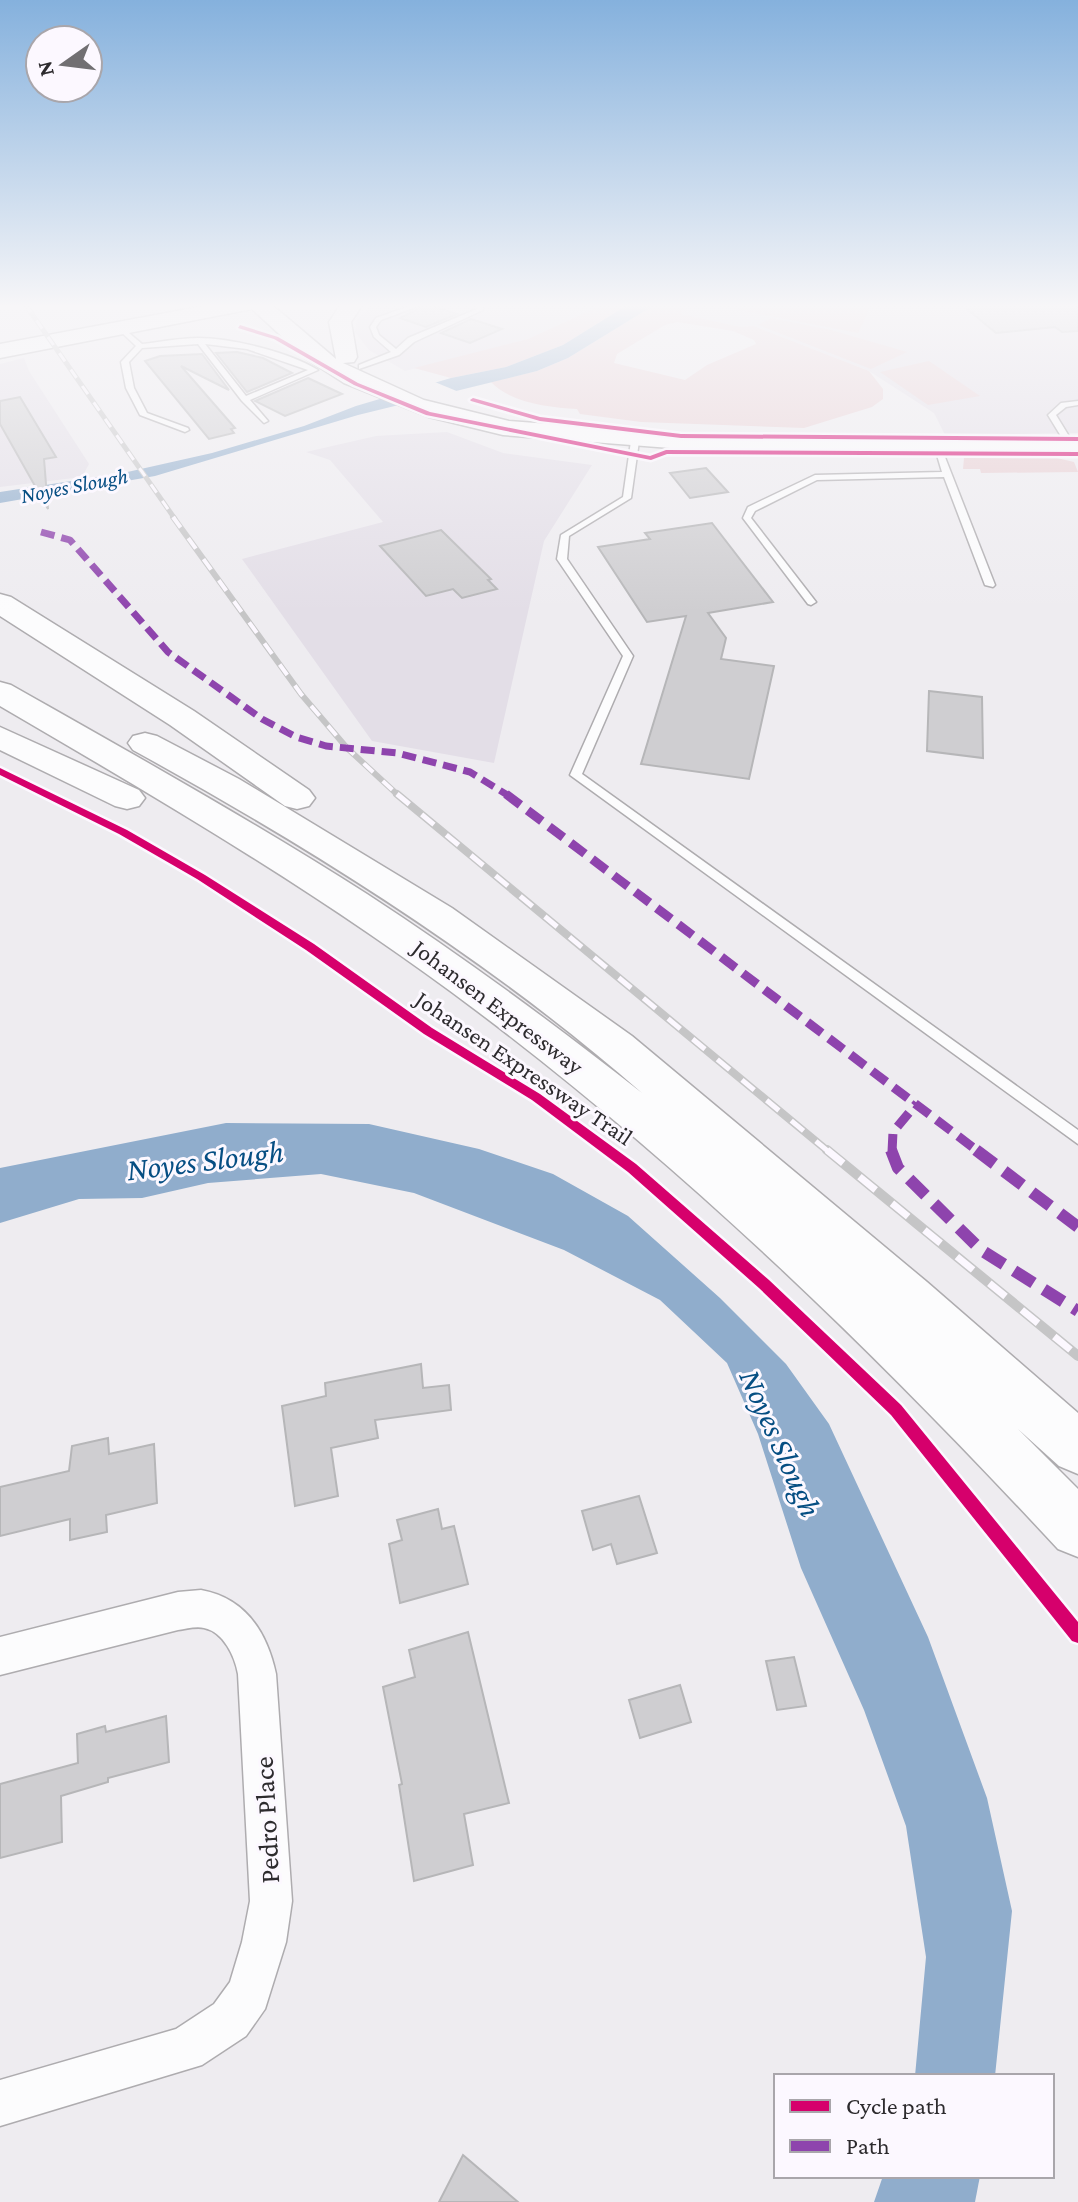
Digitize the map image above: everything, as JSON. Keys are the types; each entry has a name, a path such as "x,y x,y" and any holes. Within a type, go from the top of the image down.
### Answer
{"main road":[{"path":"441,407 507,429 529,427 635,441 709,446 1074,446"},
{"path":"0,603 182,718 415,880 617,1047"},
{"name":"Johansen Expressway","path":"0,659 315,840 438,917 617,1047 909,1297 1078,1448"},
{"name":"Johansen Expressway","path":"0,692 263,846 398,933 576,1064 775,1234 886,1335 1078,1529"},
{"path":"0,737 75,771 234,855 398,933"}],"street":[{"name":"Pedro Place","path":"0,1656 178,1611 203,1609 233,1622 255,1659 271,1901 264,1942 249,1993 230,2020 186,2049 0,2103"}],"lane":[{"path":"140,407 144,415 185,430"},
{"path":"252,407 264,421"},
{"path":"1062,407 1052,415 1074,446"},
{"path":"635,441 627,498 565,535 562,559 628,656 576,775 1078,1138"},
{"path":"937,447 990,585"},
{"path":"811,602 747,518 751,509 815,478 949,474"}],"shaded area":[{"path":"0,407 52,407 89,464 82,477 0,487"},
{"path":"554,407 872,407 804,428 641,422 580,414 577,409"},
{"path":"924,407 1078,407 1078,433 945,435 934,413"},
{"path":"447,432 503,453 592,465 544,541 494,763 372,741 242,559 383,522 330,460 306,452 376,436"},
{"path":"964,458 1057,458 1074,462 1078,472 981,473 980,469 963,469"}],"water":[{"name":"Noyes Slough","path":"354,407 392,407 155,476 0,503 0,492 123,473 212,453 304,426"},
{"name":"Noyes Slough","path":"226,1123 369,1124 479,1149 553,1174 628,1216 720,1298 786,1364 829,1424 928,1637 987,1798 1012,1911 995,2074 915,2074 926,1957 906,1826 864,1710 801,1568 758,1434 727,1363 660,1300 564,1250 414,1193 321,1174 208,1183 142,1198 79,1199 0,1223 0,1168"},
{"path":"882,2178 980,2178 975,2202 874,2202"}],"building":[{"path":"0,407 26,407 56,457 44,459 48,509 0,424"},
{"path":"183,407 217,407 235,428 231,429 234,433 209,439"},
{"path":"267,407 309,407 285,416"},
{"path":"706,468 728,492 690,498 670,473"},
{"path":"712,523 773,602 708,613 726,638 721,659 774,666 749,779 641,764 686,616 647,622 598,547 650,539 645,533"},
{"path":"441,530 491,579 488,580 497,589 462,598 453,589 426,596 380,546"},
{"path":"929,691 982,697 983,758 927,751"},
{"path":"421,1364 423,1388 449,1385 451,1410 375,1420 378,1438 331,1448 338,1496 295,1506 282,1406 326,1396 325,1383"},
{"path":"108,1438 109,1454 154,1444 157,1503 106,1515 107,1532 70,1540 70,1519 0,1536 0,1487 69,1471 72,1446"},
{"path":"639,1496 657,1553 617,1564 611,1544 593,1550 582,1511"},
{"path":"438,1509 442,1529 454,1526 468,1584 400,1603 389,1544 402,1540 397,1520"},
{"path":"468,1632 509,1803 464,1814 473,1865 414,1881 399,1785 402,1784 383,1687 415,1677 409,1650"},
{"path":"794,1657 806,1706 777,1710 766,1661"},
{"path":"680,1685 691,1722 640,1738 629,1700"},
{"path":"166,1716 169,1762 108,1778 108,1782 61,1796 62,1842 0,1858 0,1784 78,1763 77,1734 105,1726 106,1732"},
{"path":"463,2155 518,2202 439,2202"}],"railway":[{"path":"97,407 175,519"},
{"path":"173,517 301,694 347,748 399,796"},
{"path":"397,794 829,1152"},
{"path":"827,1150 1078,1356"}],"marked path":[{"path":"41,532 70,540 168,652 262,719 296,737 326,746 397,753 470,772 501,790 1078,1227"},
{"path":"917,1103 893,1132 891,1148 898,1168 981,1250 1078,1311"}],"cycle path":[{"path":"411,407 428,414 651,458 666,452 1078,454"},
{"path":"497,407 540,419 681,436 1078,439"},
{"name":"Johansen Expressway Trail","path":"0,771 123,832 201,877 310,947 428,1031 536,1097 632,1168 764,1284 896,1410 1078,1635"}]}
